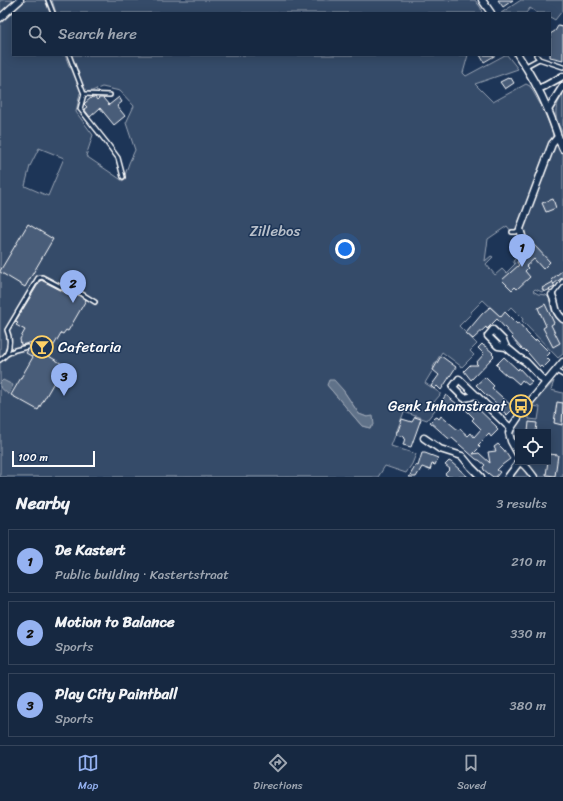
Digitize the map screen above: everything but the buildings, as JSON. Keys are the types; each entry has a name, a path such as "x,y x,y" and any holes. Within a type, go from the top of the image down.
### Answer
{"street":[{"path":"0,18 20,0"},
{"path":"482,0 490,12"},
{"path":"519,56 532,76 548,110 563,148"},
{"path":"538,89 563,76"},
{"path":"548,110 563,86"},
{"path":"522,236 520,229 552,144 558,137"},
{"path":"552,295 557,314 563,319"},
{"path":"506,347 526,362 546,382"},
{"path":"515,448 509,433 511,428 524,409 563,362"},
{"path":"475,395 507,426 511,428"},
{"path":"424,438 440,449 462,456 481,477"},
{"path":"508,477 517,465"},
{"path":"524,465 534,477"}],"lane":[{"path":"48,0 53,12"},
{"path":"69,56 84,94 80,109 118,158 123,177"},
{"path":"536,56 538,60"},
{"path":"526,66 538,60 563,67"},
{"path":"84,94 110,95"},
{"path":"512,232 516,232 520,229"},
{"path":"7,354 10,343 7,330 38,278 46,278 66,290 74,289 95,302"},
{"path":"552,295 563,281"},
{"path":"0,360 15,350 27,347"},
{"path":"556,370 563,375"}],"green space":[{"path":"0,0 16,0 0,14"},
{"name":"Zillebos","path":"26,0 45,0 50,12 13,12"},
{"path":"52,0 475,0 481,8 482,12 56,12"},
{"path":"521,0 563,0 563,12 562,11 555,20 551,18 551,12 536,12 530,8 527,12 503,12"},
{"name":"Zillebos","path":"12,13 12,56 65,56 70,68 76,67 72,56 468,56 463,73 466,76 503,56 508,56 518,69 475,84 493,102 526,84 530,86 543,109 553,133 518,228 511,231 507,226 488,239 485,261 491,256 493,257 486,264 495,275 502,269 506,273 515,264 513,261 534,243 523,232 524,222 550,154 556,143 558,144 563,153 563,272 554,280 553,286 542,292 535,289 533,291 538,294 546,295 550,299 553,313 563,324 563,354 558,358 522,321 523,319 511,307 501,317 483,300 459,326 477,344 470,351 474,355 462,367 442,352 425,383 440,393 434,402 438,406 427,420 404,412 391,446 416,454 406,473 385,466 378,477 0,477 0,24","holes":["102,87 120,91 134,106 126,123 135,150 123,181 86,156 93,135 76,112 80,93 92,91","39,148 64,158 48,196 25,186 30,166","327,385 343,390 359,414 367,417 370,428 362,426"]},
{"path":"563,94 563,134 558,123 556,110"},
{"path":"554,381 551,390 563,393 563,477 538,477 528,465 551,465 551,429 515,429 524,415 529,416 529,419 538,420 540,407 531,406"},
{"path":"519,468 524,468 530,475 527,477 512,477"}],"shaded area":[{"path":"3,380 13,385 9,394 0,387 0,383"},
{"path":"329,380 334,380 343,390 359,414 367,417 373,416 374,425 370,428 362,426 327,385"}],"place":[{"name":"De Kastert","path":"522,267"},
{"name":"Motion to Balance","path":"73,303"},
{"name":"Cafetaria","path":"42,347"},
{"name":"Play City Paintball","path":"64,396"},
{"name":"Genk Inhamstraat","path":"521,406"}]}
